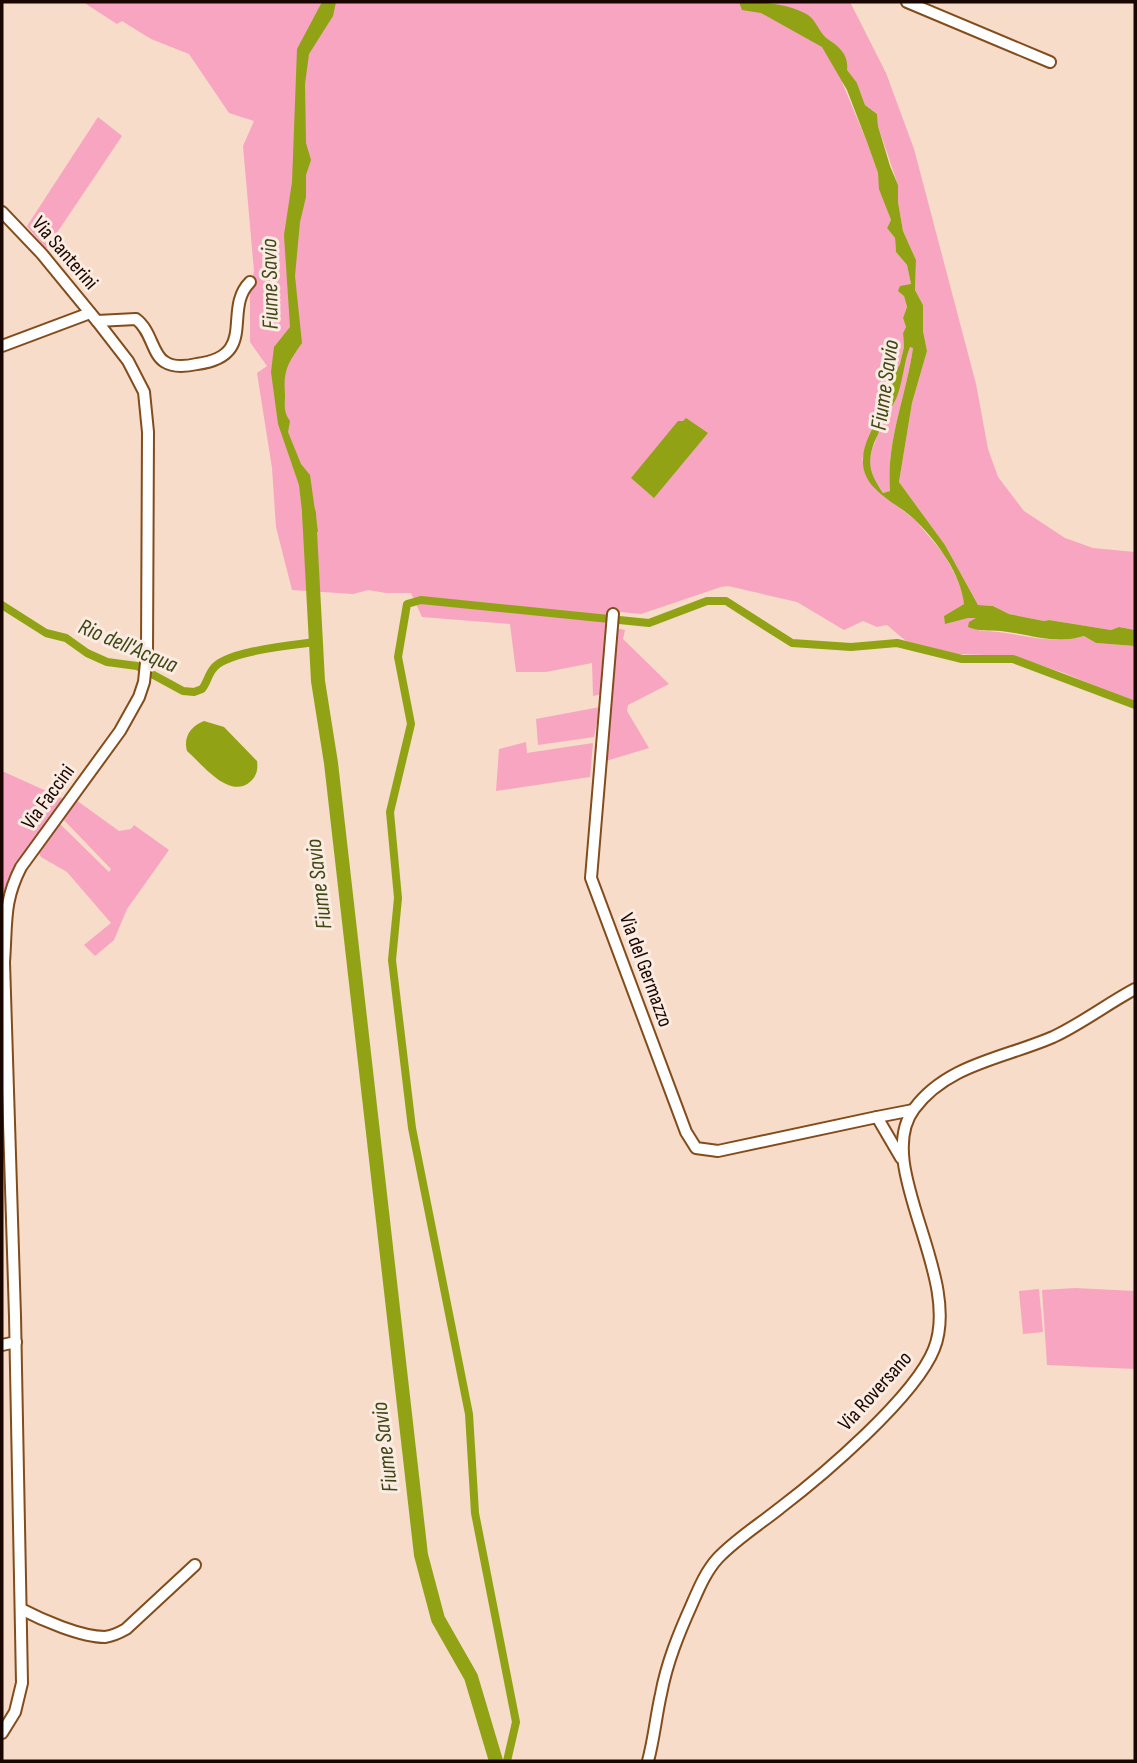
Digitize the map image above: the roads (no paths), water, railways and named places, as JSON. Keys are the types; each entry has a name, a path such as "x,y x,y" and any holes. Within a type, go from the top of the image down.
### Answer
{"street":[{"path":"907,2 1050,62"},
{"name":"Via Santerini","path":"2,212 42,254 94,317"},
{"path":"2,346 94,317 135,318 145,326 162,360 170,365 211,362 221,359 234,342 243,289 250,282"},
{"name":"Via Faccini","path":"2,1733 15,1713 22,1683 16,1342 3,961 6,911 11,887 32,850 120,731 139,697 146,663 148,432 144,392 128,361 94,317"},
{"name":"Via del Germazzo","path":"613,620 591,878 686,1132 696,1149 718,1151 913,1110"},
{"name":"Via Roversano","path":"648,1761 671,1650 709,1570 730,1547 809,1486 889,1410 923,1370 934,1349 941,1325 939,1298 901,1158 903,1128 913,1110 928,1094 953,1076 990,1058 1054,1036 1135,989"},
{"path":"877,1117 901,1158"},
{"path":"2,1308 14,1305"},
{"path":"2,1345 16,1342"},
{"path":"21,1609 95,1636 116,1635 126,1629 195,1565"}],"waterway":[{"name":"Fiume Savio","path":"309,513 318,681 331,763 421,1555 438,1619 471,1677 496,1761"},
{"path":"507,1761 516,1722 475,1513 469,1414 412,1128 392,960 398,898 390,812 411,724 398,657 407,604 421,600 649,623 707,601 726,601 792,643 851,647 897,643 962,659 1013,659 1135,705"},
{"name":"Rio dell'Acqua","path":"2,605 46,633 66,638 87,653 107,662 137,666 183,691 194,692 202,689 213,669 231,658 245,653 316,642"}]}
